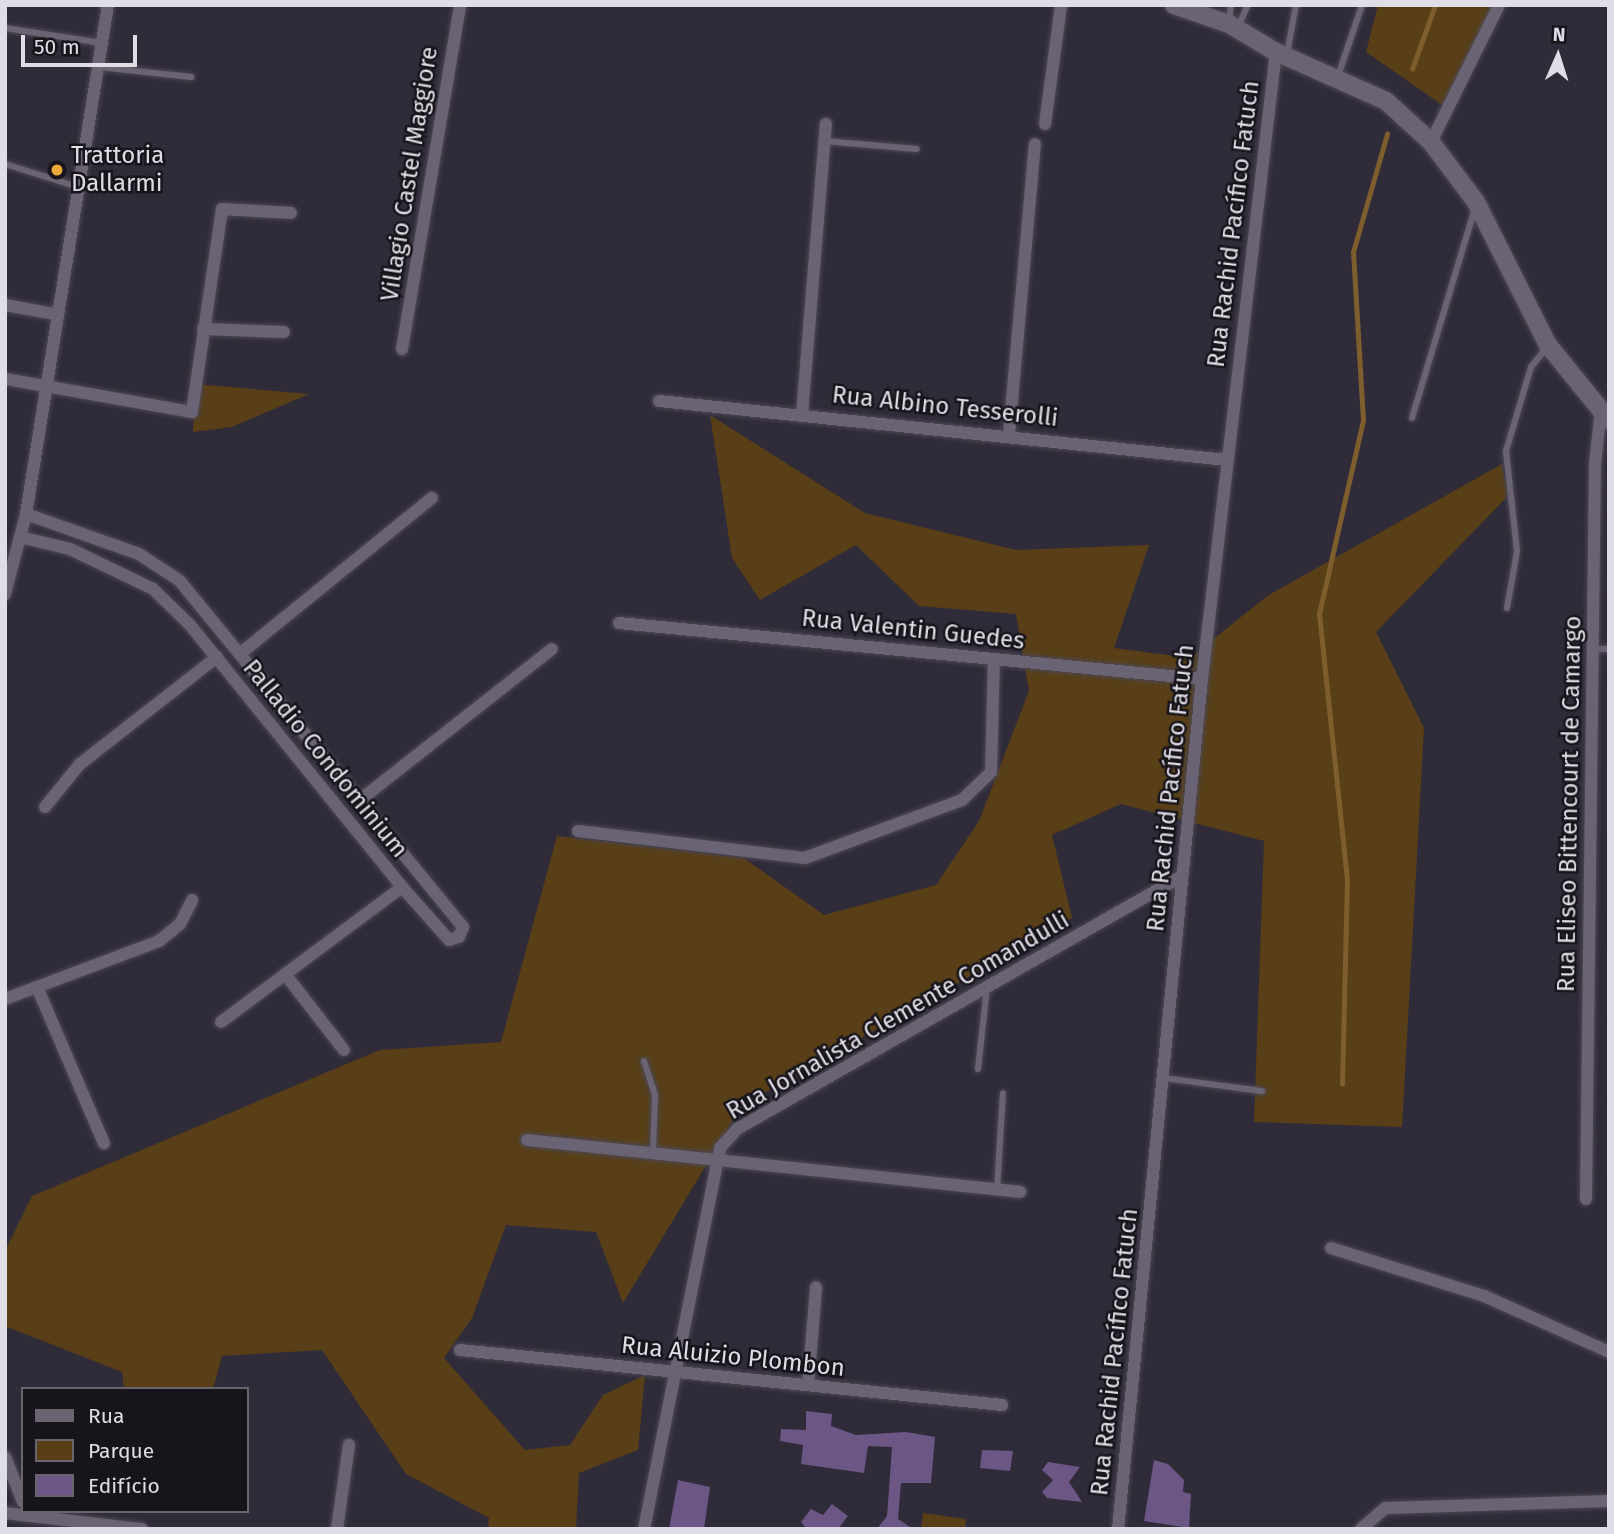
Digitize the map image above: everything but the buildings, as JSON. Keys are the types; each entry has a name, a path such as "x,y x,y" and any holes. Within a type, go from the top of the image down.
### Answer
{"main road":[{"path":"1174,5 1233,27 1281,54 1386,101 1431,142 1476,202 1548,345 1605,415"}],"street":[{"path":"5,594 26,514 55,314 108,5"},
{"name":"Villagio Castel Maggiore","path":"402,349 460,5"},
{"path":"1045,124 1061,5"},
{"path":"1431,142 1499,5"},
{"name":"Rua Rachid Pacífico Fatuch","path":"1118,1529 1202,679 1227,460 1281,54"},
{"path":"802,414 826,124"},
{"path":"1009,434 1035,144"},
{"path":"5,379 192,412 222,209 291,213"},
{"path":"5,305 55,314"},
{"path":"203,329 284,332"},
{"name":"Rua Albino Tesserolli","path":"659,401 1009,434 1227,460"},
{"name":"Rua Eliseo Bittencourt de Camargo","path":"1586,1199 1595,464 1605,415"},
{"name":"Palladio Condominium","path":"241,653 432,498"},
{"name":"Palladio Condominium","path":"20,537 103,564 153,589 217,657 402,887 449,940 459,937 463,928 180,581 112,542 26,514"},
{"path":"103,564 112,542"},
{"name":"Rua Valentin Guedes","path":"619,622 1202,679"},
{"name":"Palladio Condominium","path":"360,800 552,649"},
{"name":"Palladio Condominium","path":"45,807 80,764 217,657"},
{"path":"578,831 805,858 962,800 991,772 994,660"},
{"path":"279,734 293,722"},
{"name":"Rua Jornalista Clemente Comandulli","path":"644,1529 717,1160 737,1129 1182,876"},
{"name":"Palladio Condominium","path":"221,1022 402,887"},
{"path":"5,999 159,941 180,925 192,900"},
{"path":"285,974 344,1050"},
{"path":"37,987 104,1143"},
{"path":"527,1140 1020,1192"},
{"path":"1331,1248 1484,1296 1609,1352"},
{"path":"808,1385 816,1287"},
{"name":"Rua Aluizio Plombon","path":"460,1350 1002,1405"},
{"path":"337,1529 349,1445"},
{"path":"5,1457 21,1497"},
{"path":"1361,1529 1385,1508 1609,1501"},
{"path":"5,1513 27,1513 142,1529"}],"lane":[{"path":"1230,5 1233,27"},
{"path":"1233,27 1248,5"},
{"path":"1281,54 1296,5"},
{"path":"1337,78 1362,5"},
{"path":"5,28 102,43"},
{"path":"97,67 191,77"},
{"path":"824,141 917,149"},
{"path":"5,164 78,187"},
{"path":"1412,418 1476,202"},
{"path":"1507,608 1517,551 1506,452 1531,367 1548,345"},
{"path":"1593,649 1609,649"},
{"path":"978,1069 987,988"},
{"path":"644,1061 655,1095 653,1153"},
{"path":"1164,1078 1262,1091"},
{"path":"997,1190 1003,1093"}],"green space":[{"path":"1378,5 1494,5 1448,109 1366,52"},
{"path":"195,384 309,394 232,427 193,432"},
{"path":"710,415 865,513 1016,550 1149,545 1114,648 1190,658 1267,596 1502,464 1508,496 1376,632 1424,728 1402,1127 1254,1122 1264,841 1121,804 1052,835 1072,918 742,1106 623,1303 596,1232 506,1225 472,1318 444,1358 525,1450 570,1445 603,1395 645,1375 638,1450 579,1473 576,1529 488,1529 489,1518 406,1474 322,1350 222,1356 214,1387 124,1387 122,1372 5,1326 5,1251 32,1196 380,1050 501,1042 557,836 744,858 824,915 936,885 979,821 1029,691 1016,614 919,606 856,545 760,600 732,558"},
{"path":"923,1513 966,1519 965,1529 921,1529"}],"waterway":[{"path":"1412,69 1435,5"},
{"path":"1342,1084 1347,880 1319,614 1363,420 1353,252 1387,134"}],"place":[{"name":"Trattoria Dallarmi","path":"57,170"}]}
